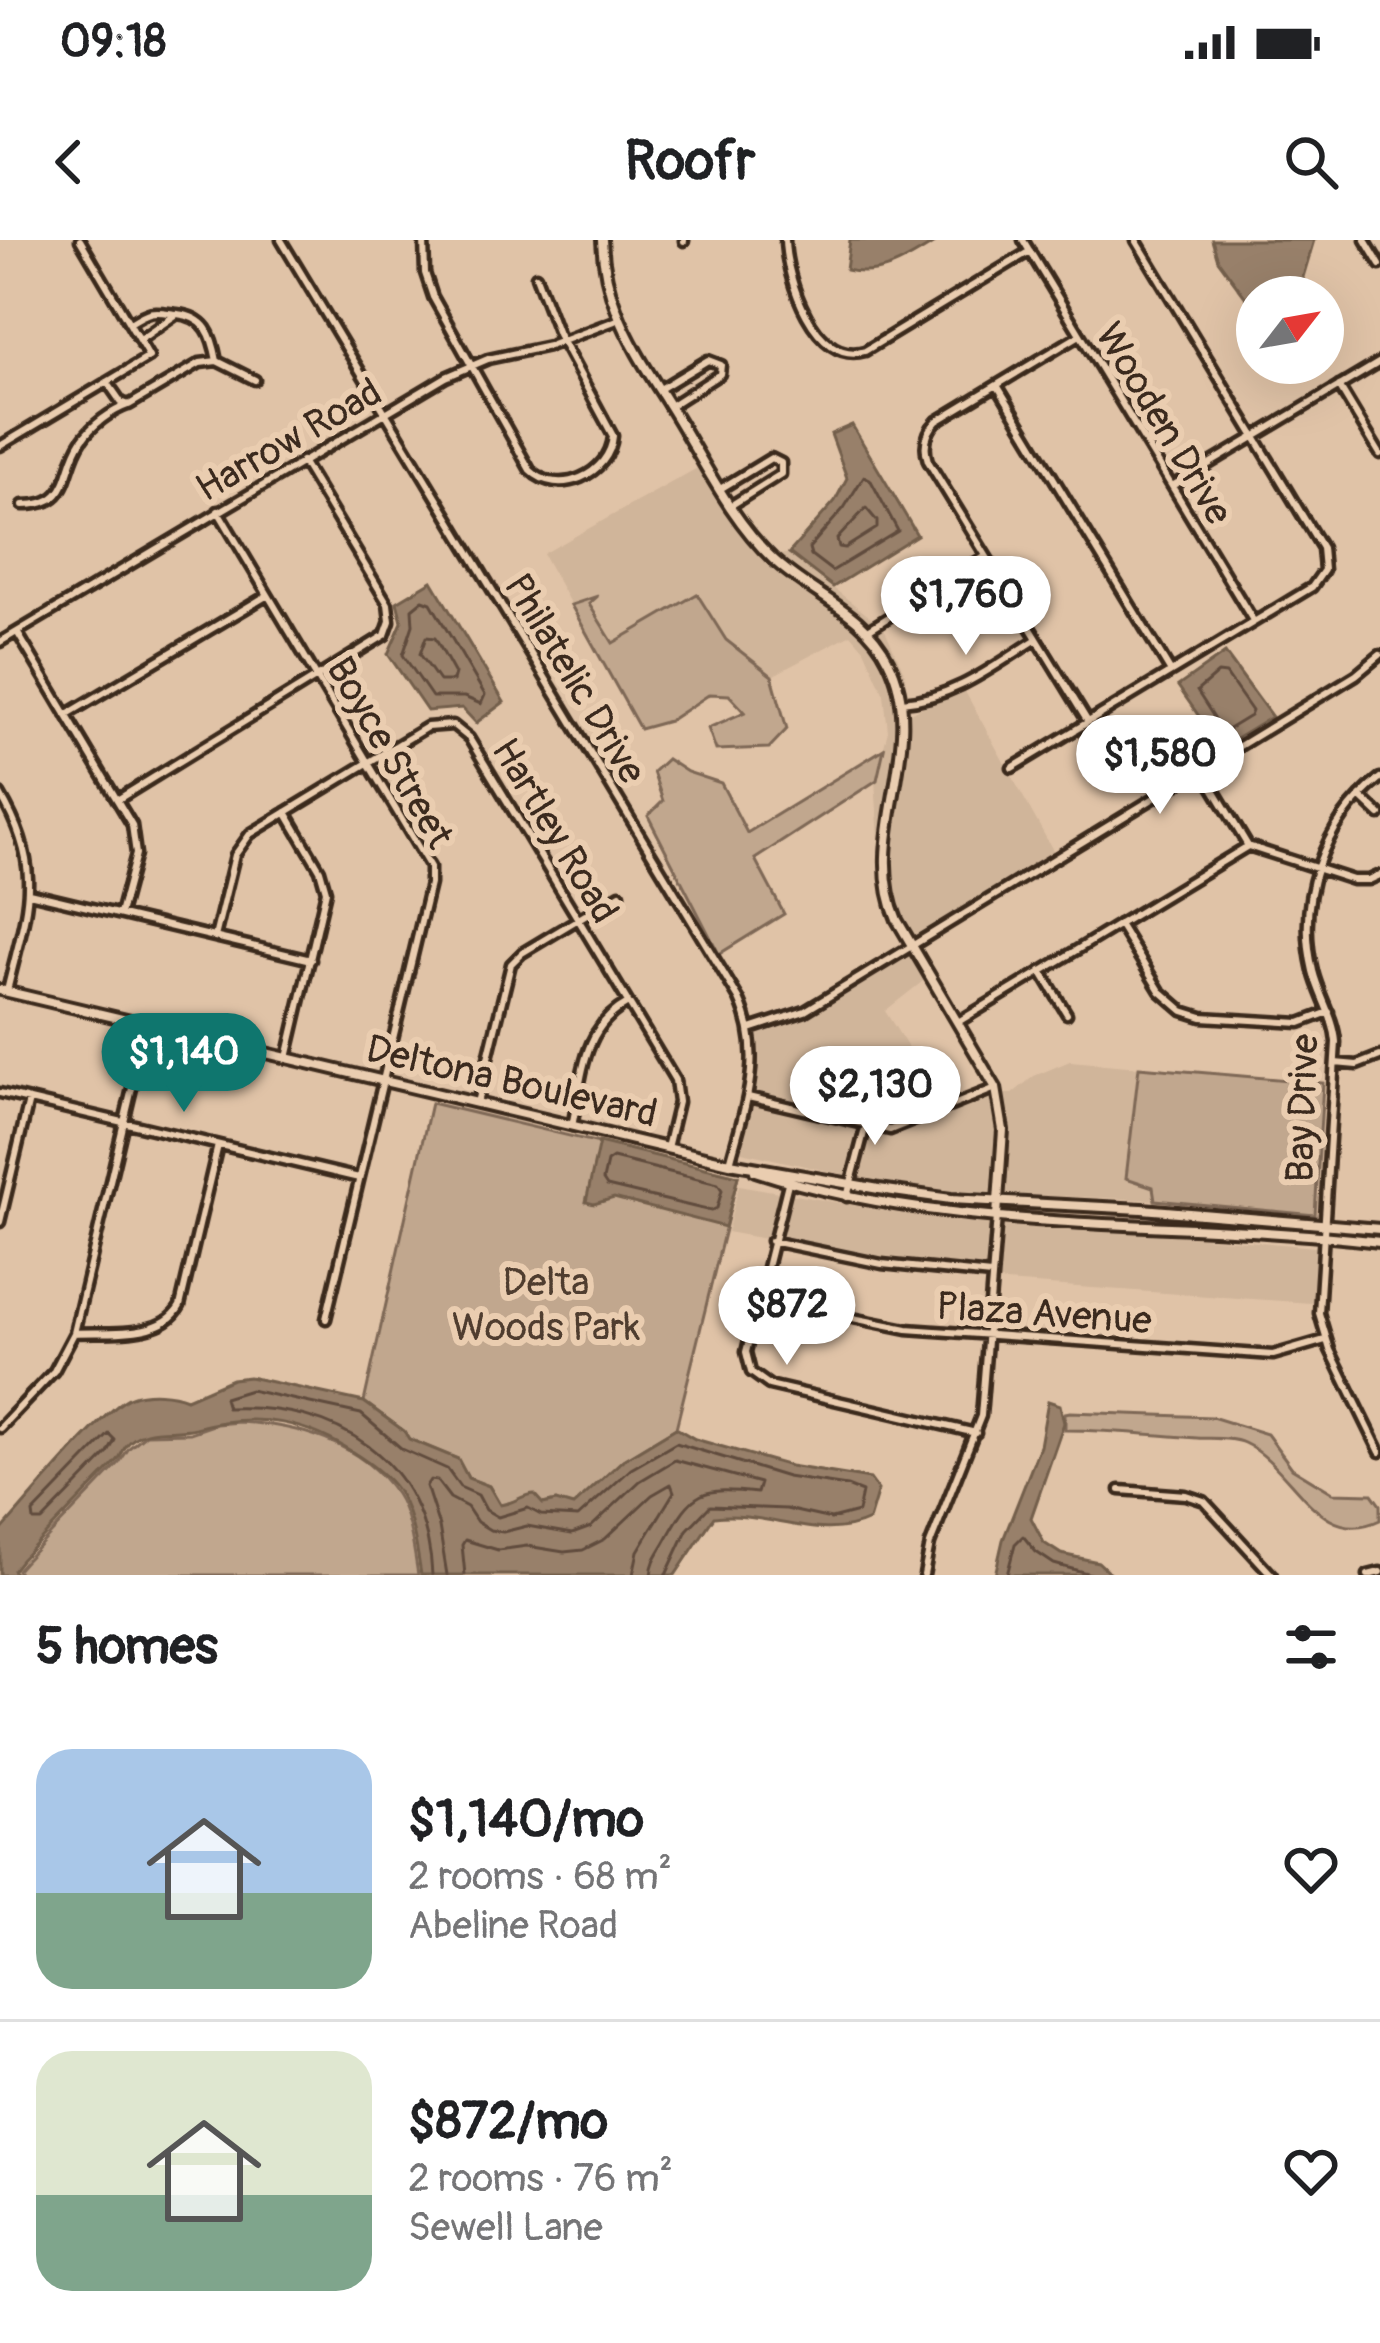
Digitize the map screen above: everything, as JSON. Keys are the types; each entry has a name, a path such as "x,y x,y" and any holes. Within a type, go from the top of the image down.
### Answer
{"main road":[{"path":"602,240 620,319 730,506 783,568 868,630 892,667 902,702 902,733 884,866 891,907 995,1088 1003,1130 997,1216"},
{"name":"Deltona Boulevard","path":"3,990 730,1163 848,1196 926,1210 1380,1242"},
{"name":"Deltona Boulevard","path":"789,1178 912,1195 1380,1229"},
{"path":"1143,1226 1145,1209"}],"street":[{"path":"0,446 149,357 80,240"},
{"name":"Philatelic Drive","path":"281,240 739,999 750,1029 754,1061 730,1163"},
{"path":"424,240 428,285 470,365 535,476 556,484 570,482 603,463 613,436 562,341 536,276"},
{"path":"785,240 788,269 798,296 824,341 850,355 865,351 1030,251"},
{"name":"Wooden Drive","path":"1023,240 1254,622"},
{"path":"1012,768 1312,587 1322,576 1322,548 1136,240"},
{"path":"1365,240 1380,266"},
{"path":"130,323 157,309 190,314 204,323 217,361"},
{"path":"140,340 178,314"},
{"name":"Harrow Road","path":"0,642 470,365 562,341 620,319"},
{"path":"1080,335 937,422 928,432 925,447 928,461 1088,722"},
{"path":"659,389 708,360 721,365 720,374 670,406"},
{"path":"23,506 44,503 58,494 68,481 83,438 93,427 200,363 217,361 255,380"},
{"path":"1172,486 1380,362"},
{"path":"107,382 128,405"},
{"path":"997,385 1171,672"},
{"path":"1340,386 1380,454"},
{"path":"720,489 771,458 782,465 781,474 730,506"},
{"path":"117,800 381,639 390,615 388,604 302,461"},
{"name":"Boyce Street","path":"218,512 427,857 430,876 326,1318"},
{"path":"868,630 986,556"},
{"path":"66,715 268,595"},
{"path":"16,632 132,825 137,844 120,914"},
{"path":"902,702 927,700 957,689 1037,639"},
{"path":"750,1029 800,1013 1356,675 1380,655"},
{"name":"Hartley Road","path":"215,937 238,848 250,834 432,724 459,728 678,1087 667,1148"},
{"path":"1201,768 1248,846 1362,881 1380,875"},
{"name":"Bay Drive","path":"1380,778 1337,826 1317,868 1308,941 1314,974 1335,1031 1318,1296 1326,1340 1380,1452"},
{"path":"0,794 22,835 29,864 29,893 3,990"},
{"path":"1360,796 1380,815"},
{"path":"286,812 324,880 326,901 287,1058"},
{"path":"958,1022 1248,846"},
{"path":"29,893 311,960"},
{"path":"477,1103 512,964 620,894"},
{"path":"1119,924 1160,991 1183,1011 1202,1017 1300,1023 1329,1012"},
{"path":"1041,971 1067,1014"},
{"path":"572,1126 596,1028 608,1014 628,1003"},
{"path":"0,1429 54,1371 74,1333 147,1024"},
{"path":"1334,1064 1364,1064 1380,1056"},
{"path":"748,1097 890,1130 995,1088"},
{"path":"0,1093 359,1178"},
{"path":"0,1222 3,1193 29,1100"},
{"path":"848,1196 866,1125"},
{"path":"74,1333 156,1328 173,1318 180,1306 218,1145"},
{"path":"789,1178 746,1358 751,1372 762,1382 976,1433"},
{"path":"924,1575 930,1544 976,1433 984,1401 997,1216"},
{"path":"771,1241 882,1264 991,1275"},
{"name":"Plaza Avenue","path":"759,1299 871,1324 989,1336 1273,1355 1326,1340"},
{"path":"1120,1490 1186,1495 1204,1501 1272,1575"},
{"path":"1368,1575 1380,1572"}],"shaded area":[{"path":"701,466 726,511 766,558 865,632 888,669 897,699 899,733 880,854 875,781 888,731 884,694 864,649 851,634 772,676 726,640 612,644 591,613 589,604 595,597 571,605 543,554"},
{"path":"789,553 884,628 905,674 908,714 963,688 1060,863 916,945 891,892 888,853 906,732 901,681 871,627 776,556"},
{"path":"903,939 927,978 885,1011 949,1113 993,1094 999,1131 994,1194 928,1193 737,1151 754,1022 775,1024 803,1014 905,948"},
{"path":"1070,1061 1139,1067 1126,1178 1153,1187 1155,1200 1002,1194 1007,1130 1001,1094 1012,1094 1034,1076"},
{"path":"739,1185 874,1209 1328,1248 1325,1304 1005,1282 727,1232"}],"green space":[{"path":"697,594 726,640 772,676 787,729 769,748 716,750 708,728 745,712 729,695 710,694 669,721 640,729 571,605 598,596 589,604 613,643"},
{"path":"884,749 877,780 755,859 784,914 719,954 648,816 663,801 653,772 667,759 687,772 721,783 747,833"},
{"path":"1139,1067 1323,1083 1315,1215 1155,1200 1153,1187 1126,1178"},
{"name":"Delta Woods Park","path":"431,1103 738,1176 676,1428 623,1460 569,1508 556,1501 500,1505 489,1486 468,1478 457,1459 409,1439 364,1402"},
{"path":"1065,1413 1212,1417 1267,1434 1292,1468 1333,1493 1372,1494 1380,1505 1380,1520 1358,1526 1339,1524 1322,1515 1261,1454 1239,1441 1065,1430"},
{"path":"239,1422 304,1432 365,1461 401,1502 418,1575 20,1575 17,1570 24,1562 146,1434 190,1433"}],"water":[{"path":"850,240 939,240 895,265 859,272 846,270"},
{"path":"1212,240 1314,240 1303,276 1236,276 1236,284 1218,260"},
{"path":"852,425 917,535 833,587 789,553 835,501 847,478 831,434"},
{"path":"432,581 504,702 476,723 462,708 427,711 388,654 402,622 397,602"},
{"path":"1225,653 1272,717 1221,748 1178,686"},
{"path":"599,1142 738,1176 725,1227 614,1198 586,1202"},
{"path":"249,1377 364,1402 409,1439 458,1459 468,1478 489,1486 500,1505 534,1494 543,1504 556,1501 573,1506 623,1460 676,1428 695,1439 790,1466 870,1479 878,1490 869,1520 850,1526 812,1528 714,1517 675,1575 421,1575 408,1514 382,1474 321,1435 281,1423 240,1420 149,1432 133,1439 21,1560 13,1570 16,1575 0,1575 0,1532 85,1436 120,1404 145,1394 186,1399 232,1379"},
{"path":"1048,1401 1060,1405 1064,1423 1031,1518 1044,1543 1061,1554 1098,1562 1112,1575 995,1575 1003,1540 1040,1446"}]}
